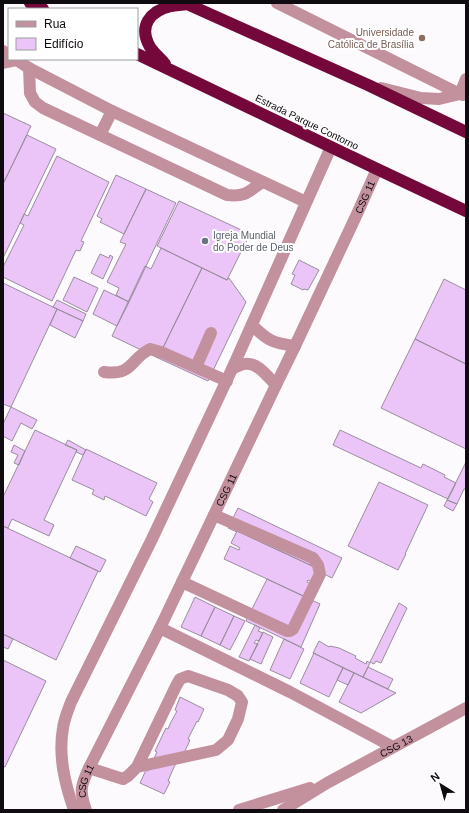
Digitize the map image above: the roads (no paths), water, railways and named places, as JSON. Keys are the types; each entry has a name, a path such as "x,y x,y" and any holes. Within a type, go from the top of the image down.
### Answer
{"highway":[{"path":"30,3 41,8"},
{"path":"171,70 151,48 145,35 146,25 150,17 159,10 186,3 368,85 466,132"},
{"name":"Estrada Parque Contorno","path":"138,54 466,211"}],"street":[{"path":"277,3 463,95"},
{"path":"17,60 29,68 112,111 306,202"},
{"path":"29,68 30,93 35,102 43,108 227,195 238,196 248,193 262,182"},
{"path":"463,95 466,79"},
{"path":"368,85 421,98 439,99 463,95"},
{"path":"100,135 112,111"},
{"path":"74,810 67,790 61,750 63,727 71,702 152,539 227,381 331,147"},
{"name":"CSG 11","path":"86,810 82,795 82,783 160,628 358,214 377,169"},
{"path":"252,325 262,335 270,340 279,344 295,346"},
{"path":"196,367 211,334"},
{"path":"104,372 113,373 126,370 143,352 150,349 161,352 227,381"},
{"path":"232,369 245,364 252,364 259,368 276,385"},
{"path":"182,582 287,631 290,631 293,629 320,574 318,565 313,558 214,515"},
{"path":"160,628 290,692 393,747"},
{"path":"89,768 123,779 128,776 137,767 180,679 188,676 228,690 238,696 242,702 238,719 228,740 216,750 137,767"},
{"name":"CSG 13","path":"327,783 466,708"},
{"path":"240,810 327,783"},
{"path":"283,810 327,783"}],"place":[{"name":"Universidade Católica de Brasília","path":"422,38"},
{"name":"Igreja Mundial do Poder de Deus","path":"205,241"}]}
